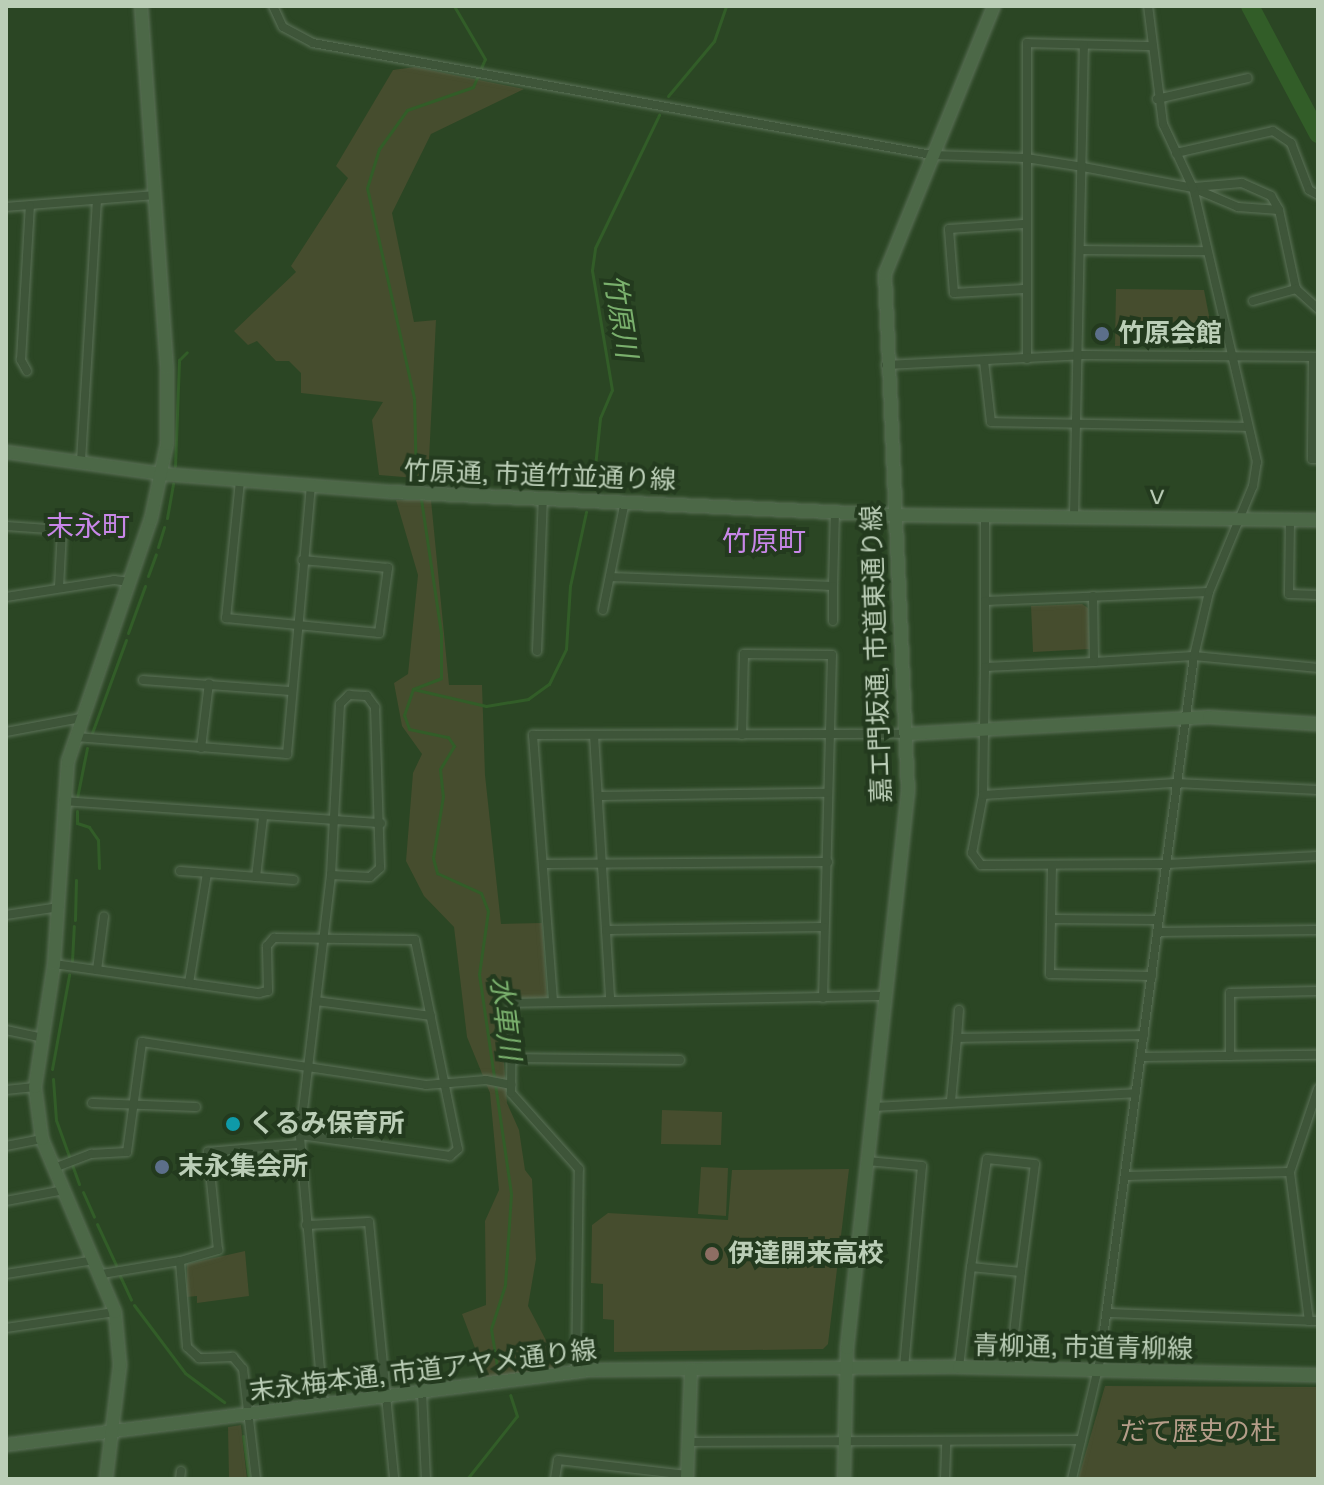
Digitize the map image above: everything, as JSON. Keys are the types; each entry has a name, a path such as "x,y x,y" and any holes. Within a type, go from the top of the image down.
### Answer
{"street":[{"path":"106,1479 120,1365 115,1312 102,1274 42,1139 35,1087 39,1037 54,964 62,801 81,718 130,582 162,474 168,393 141,6"},
{"path":"273,6 283,27 313,43 932,155 1026,158 1083,167 1193,188 1238,207 1279,210"},
{"name":"嘉エ門坂通, 市道東通り線","path":"844,1479 846,1367 908,791 886,365 885,274 994,6"},
{"path":"1072,1479 1098,1371 1107,1313 1194,656 1209,592 1253,486 1257,462 1228,356 1193,188 1176,153 1157,99 1148,6"},
{"path":"1027,359 1024,224 1027,43 1151,46"},
{"path":"1074,517 1075,423 1081,355 1084,45"},
{"path":"1157,99 1248,78"},
{"path":"1176,153 1273,131 1291,143 1309,190 1318,195"},
{"path":"1193,188 1213,182 1242,183 1271,196 1279,210 1296,289 1318,309"},
{"path":"6,207 155,195"},
{"path":"81,461 97,202"},
{"path":"27,371 21,360 30,206"},
{"path":"1024,224 949,229 954,293 1024,289"},
{"path":"1082,250 1207,251"},
{"path":"1253,301 1296,289"},
{"path":"886,365 1081,355 1316,357 1312,459 1318,459"},
{"path":"984,361 991,422 1248,427"},
{"name":"竹原通, 市道竹並通り線","path":"6,452 162,474 311,486 894,515 1074,517"},
{"path":"240,481 226,618 379,633 388,568 302,560"},
{"path":"76,737 287,754 290,691 311,486"},
{"path":"537,651 543,498"},
{"path":"603,610 625,501"},
{"path":"833,621 835,512"},
{"path":"985,517 987,728 983,795 972,853 981,865 1167,864 1318,856"},
{"name":"ｖ","path":"1074,517 1239,519"},
{"path":"1239,519 1318,520"},
{"path":"1290,520 1289,594 1318,595"},
{"path":"6,526 62,530 59,588"},
{"path":"610,577 833,586"},
{"path":"6,597 59,588 130,582"},
{"path":"985,601 1209,592"},
{"path":"1093,596 1094,662"},
{"path":"742,735 744,654 832,655 823,998"},
{"path":"985,667 1194,656 1318,668"},
{"path":"143,680 290,691"},
{"path":"201,748 209,683"},
{"path":"323,1405 300,1140 331,875 340,704 349,695 367,696 375,707 380,868 370,877 331,875"},
{"path":"6,732 81,718"},
{"path":"553,1001 546,864 533,735 906,734 1184,719 1318,724"},
{"path":"594,735 610,1000"},
{"path":"983,795 1176,783 1318,790"},
{"path":"599,796 828,793"},
{"path":"62,801 381,823"},
{"path":"256,877 263,817"},
{"path":"546,864 828,862"},
{"path":"1052,866 1050,974 1152,976"},
{"path":"180,871 294,880"},
{"path":"189,983 207,873"},
{"path":"6,915 59,907"},
{"path":"97,970 104,916"},
{"path":"1051,919 1158,920"},
{"path":"606,930 824,927"},
{"path":"1157,932 1318,930"},
{"path":"54,964 268,991 267,946 274,938 325,934 415,940 458,1149 450,1156 300,1140 208,1152 218,1250 213,1256 102,1274"},
{"path":"1230,1056 1230,993 1318,991"},
{"path":"576,1372 579,1169 521,1108 511,1093 514,1058 512,1003 886,996"},
{"path":"316,1001 431,1016"},
{"path":"951,1101 959,1010"},
{"path":"6,1030 39,1037"},
{"path":"957,1038 1144,1035"},
{"path":"54,1168 127,1152 142,1042 446,1086 495,1082 512,1085"},
{"path":"1142,1057 1318,1055"},
{"path":"514,1058 680,1060"},
{"path":"6,1090 35,1087"},
{"path":"1107,1313 1314,1321 1290,1172 1318,1089"},
{"path":"873,1107 1136,1093"},
{"path":"92,1103 133,1107 196,1107"},
{"path":"6,1146 42,1139"},
{"path":"959,1367 987,1159 1035,1164 1010,1369"},
{"path":"867,1161 922,1166 904,1367"},
{"path":"1126,1176 1290,1172"},
{"path":"6,1201 64,1190"},
{"path":"306,1225 369,1222 394,1479"},
{"path":"6,1274 95,1259"},
{"path":"180,1261 187,1347 199,1358 239,1361 256,1479"},
{"path":"971,1267 1021,1272"},
{"path":"6,1328 115,1312"},
{"name":"末永梅本通, 市道アヤメ通り線","path":"6,1445 576,1372 846,1367"},
{"name":"青柳通, 市道青柳線","path":"846,1367 1318,1375"},
{"path":"555,1479 558,1460 687,1477 691,1369"},
{"path":"422,1392 426,1479"},
{"path":"688,1442 844,1445 1081,1440"},
{"path":"945,1479 946,1443"}],"green space":[{"path":"415,67 524,89 431,134 392,213 414,322 436,320 428,479 379,475 372,420 383,402 301,393 301,373 289,361 276,361 257,341 248,345 234,331 296,272 291,266 348,178 336,166 393,70"},
{"path":"1116,289 1204,290 1214,342 1115,346"},
{"path":"396,500 431,500 449,685 482,685 485,775 501,924 542,923 547,998 501,1002 500,1009 507,1103 519,1130 525,1170 532,1179 536,1259 528,1306 561,1369 486,1377 462,1314 486,1305 485,1221 499,1190 490,1093 467,1037 454,927 424,896 406,861 413,773 422,754 402,726 394,683 408,674 418,575"},
{"path":"1082,604 1088,608 1090,649 1033,652 1031,606"},
{"path":"662,1110 722,1112 721,1145 661,1144"},
{"path":"701,1167 728,1168 726,1216 698,1214"},
{"path":"849,1169 828,1344 823,1349 614,1352 614,1320 603,1319 603,1284 591,1283 592,1225 608,1213 728,1220 732,1170"},
{"path":"245,1251 249,1296 197,1303 197,1296 187,1297 187,1264"},
{"name":"だて歴史の杜","path":"1105,1386 1318,1387 1318,1479 1078,1479"},
{"path":"241,1425 247,1479 229,1479 228,1427"}],"waterway":[{"path":"416,484 414,398 367,188 379,149 407,110 473,87 485,59 454,6"},
{"name":"竹原川","path":"668,96 714,41 726,6"},
{"path":"1250,6 1318,134"},
{"name":"竹原川","path":"593,486 600,418 612,390 592,270 595,248 659,115"},
{"path":"175,466 179,360 187,352"},
{"path":"167,518 173,484"},
{"path":"413,689 441,678 441,633 421,499"},
{"name":"竹原川","path":"413,689 486,706 528,699 549,684 566,649 570,586 586,512"},
{"path":"158,547 164,527"},
{"path":"148,576 156,554"},
{"path":"128,633 145,586"},
{"path":"92,733 126,640"},
{"name":"水車川","path":"413,689 404,715 409,729 448,737 454,746 440,769 443,796 433,858 437,873 481,893 488,911 479,974 511,1194 505,1285 491,1329 498,1372"},
{"path":"77,798 87,748"},
{"path":"77,811 77,823 89,827 98,840 99,868"},
{"path":"75,920 76,880"},
{"path":"72,961 74,926"},
{"path":"52,1069 69,975"},
{"path":"53,1079 56,1120 79,1184"},
{"path":"83,1192 94,1217"},
{"path":"97,1224 116,1265"},
{"path":"120,1276 131,1300"},
{"path":"134,1305 185,1373 224,1402"},
{"name":"水車川","path":"467,1479 517,1416 510,1395"},
{"path":"243,1436 249,1479"}],"place":[{"name":"竹原会館","path":"1102,334"},
{"name":"くるみ保育所","path":"233,1124"},
{"name":"末永集会所","path":"162,1167"},
{"name":"伊達開来高校","path":"712,1254"}],"district":[{"name":"末永町","path":"88,526"},
{"name":"竹原町","path":"764,541"}]}
